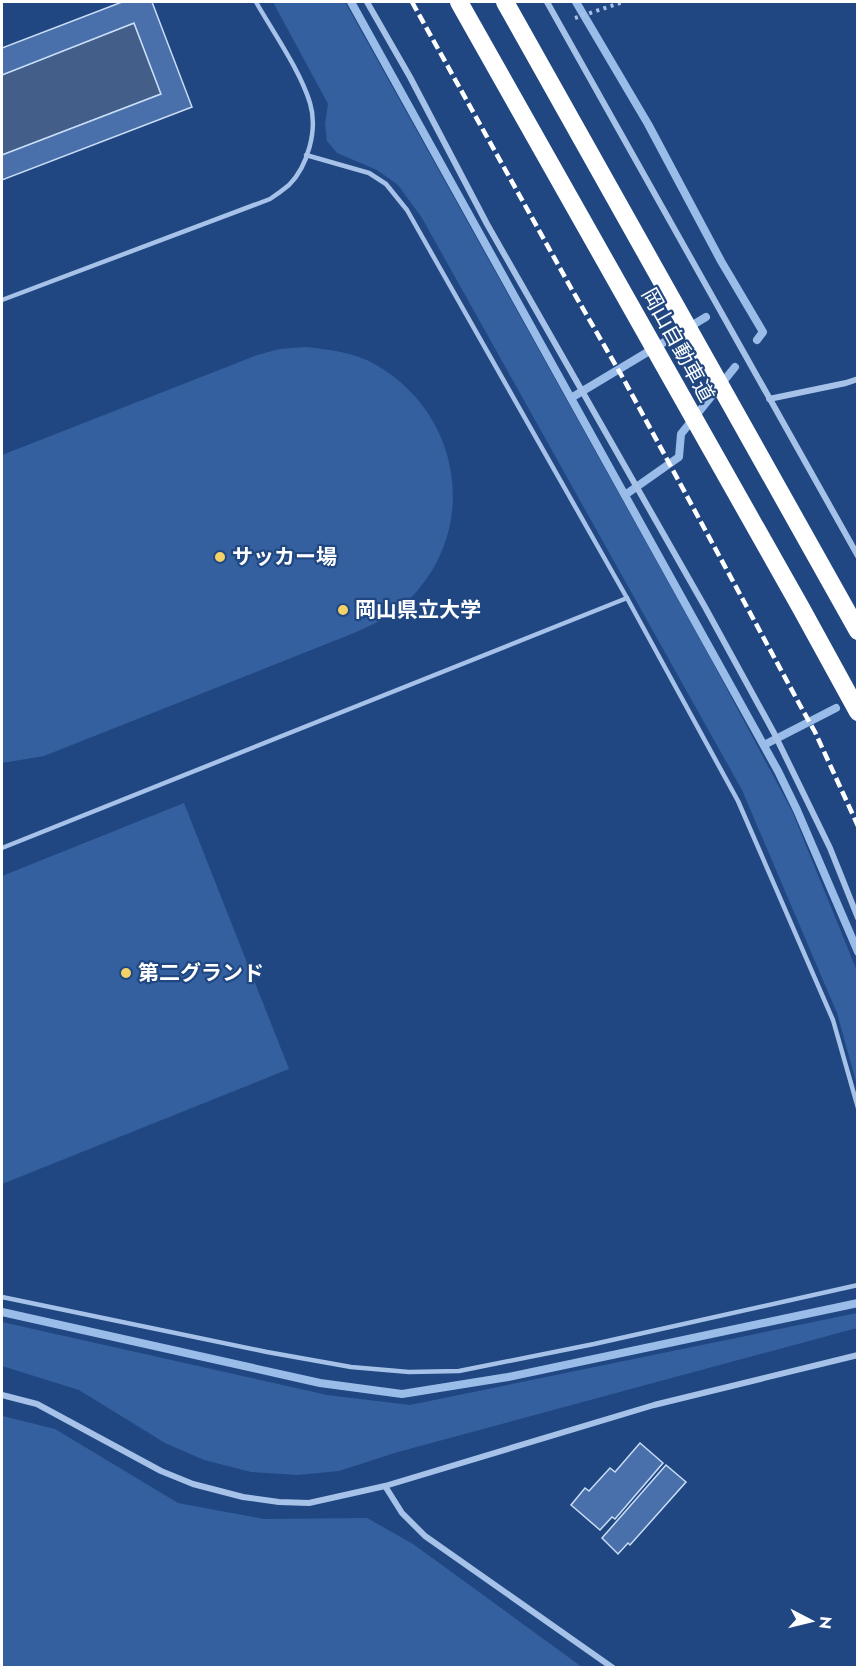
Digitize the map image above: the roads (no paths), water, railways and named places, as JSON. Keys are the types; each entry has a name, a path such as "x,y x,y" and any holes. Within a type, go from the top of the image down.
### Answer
{"highway":[{"name":"岡山自動車道","path":"459,2 858,712"},
{"name":"岡山自動車道","path":"505,2 858,631"}],"street":[{"path":"367,2 410,77 487,224 774,734 830,848 858,918"},
{"path":"547,2 858,556"},
{"path":"769,399 858,379"},
{"path":"2,1395 37,1404 160,1471 193,1484 243,1497 309,1503 385,1485 654,1405 858,1355"},
{"path":"385,1485 402,1513 425,1536 613,1668"}],"lane":[{"path":"2,300 270,199 288,185 301,170 312,132 311,106 303,84 256,2"},
{"path":"306,155 369,173 386,184 407,210 627,597 738,801 833,1020 858,1108"},
{"path":"2,848 627,597"},
{"path":"2,1297 267,1352 351,1367 409,1372 459,1371 594,1344 858,1285"}],"waterway":[{"path":"351,2 778,771 858,952"},
{"path":"576,2 648,124 721,261 763,332 757,340"},
{"path":"571,398 706,317"},
{"path":"625,495 679,457 681,434 735,367"},
{"path":"764,745 836,708"},
{"path":"2,1312 320,1383 402,1394 508,1377 858,1303"}],"railway":[{"path":"412,2 623,378 815,732 858,826"}],"place":[{"name":"サッカー場","path":"220,557"},
{"name":"岡山県立大学","path":"343,610"},
{"name":"第二グランド","path":"126,973"}]}
